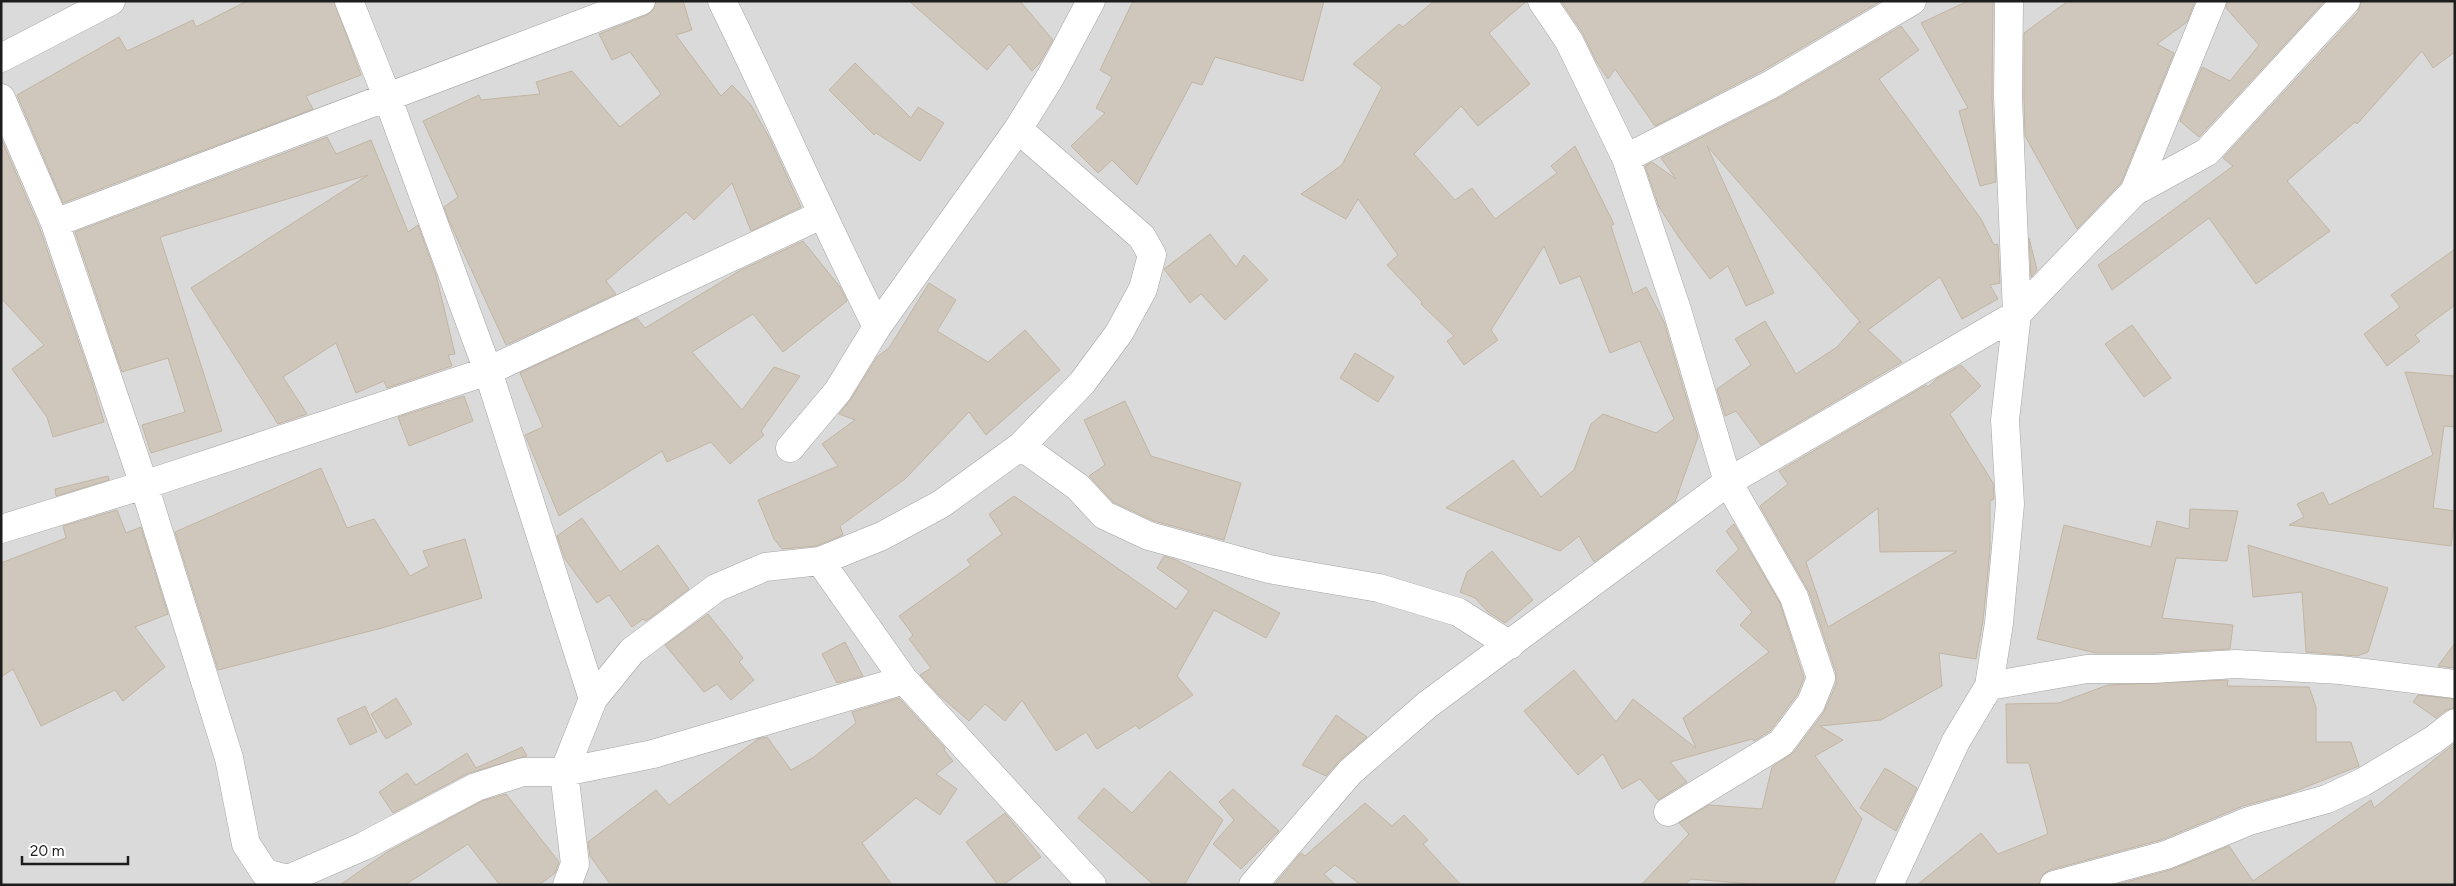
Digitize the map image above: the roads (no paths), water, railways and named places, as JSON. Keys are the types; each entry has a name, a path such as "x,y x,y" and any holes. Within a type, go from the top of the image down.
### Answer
{"street":[{"path":"1,58 111,1"},
{"path":"349,1 388,99 488,371 593,699"},
{"path":"55,223 388,99 641,1"},
{"path":"722,1 759,77 821,215 877,326"},
{"path":"790,448 838,391 877,326 1018,129 1051,76 1091,1"},
{"path":"1542,1 1569,41 1626,158 1677,310 1728,482 1794,597 1821,678 1811,703 1781,743 1668,812"},
{"path":"1626,158 1770,85 1912,1"},
{"path":"1889,885 1956,742 1989,686 1999,623 2010,504 2005,420 2017,314 2008,97 2009,1"},
{"path":"2134,192 2212,1"},
{"path":"1253,885 1350,772 1427,706 1728,482 2017,314 2134,192 2207,152 2346,1"},
{"path":"1,98 55,223 144,485 229,758 246,844 266,872 288,878 364,846 476,788 523,772 564,772 653,754 904,680"},
{"path":"578,878 564,772 593,699 632,651 716,588 765,567 820,561 882,536 941,504 1022,446 1082,383 1120,333 1143,289 1152,255 1142,237 1018,129"},
{"path":"1,529 144,485 488,371 821,215"},
{"path":"1022,446 1078,487 1104,515 1149,536 1269,569 1379,588 1458,612 1510,645"},
{"path":"820,561 904,680 1092,885"},
{"path":"1989,686 2087,669 2153,669 2236,664 2340,670 2455,684"},
{"path":"2054,885 2166,855 2249,821 2326,798 2363,782 2433,740 2455,723"}]}
